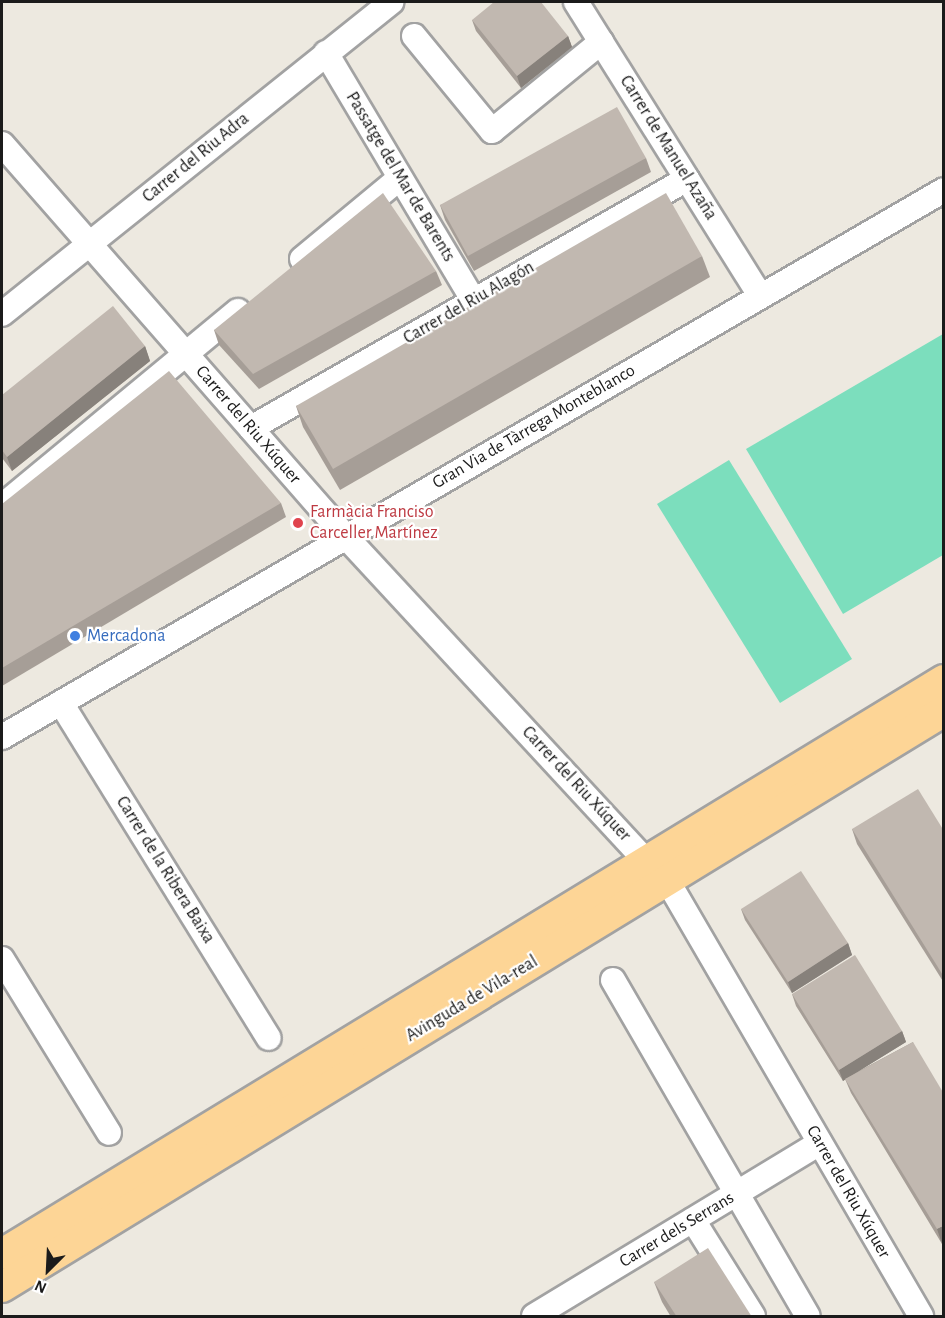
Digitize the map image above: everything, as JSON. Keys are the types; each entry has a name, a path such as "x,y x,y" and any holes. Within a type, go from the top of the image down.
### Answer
{"main road":[{"name":"Avinguda de Vila-real","path":"2,1287 657,871 944,680"},
{"name":"Avinguda de Vila-real","path":"2,1254 657,871 944,711"}],"street":[{"name":"Carrer del Riu Adra","path":"2,314 391,2"},
{"name":"Carrer de Manuel Azaña","path":"576,2 602,42 630,109 687,179 760,296"},
{"path":"414,36 492,131 602,42"},
{"name":"Passatge del Mar de Barents","path":"326,53 400,178 437,217 474,301"},
{"name":"Carrer del Riu Xúquer","path":"2,144 346,537 657,871 921,1317"},
{"path":"284,274 400,178"},
{"name":"Carrer del Riu Alagón","path":"251,428 687,179"},
{"name":"Gran Via de Tàrrega Monteblanco","path":"2,737 944,190"},
{"path":"2,506 258,296"},
{"name":"Carrer de la Ribera Baixa","path":"61,703 269,1038"},
{"path":"2,958 109,1133"},
{"path":"613,980 808,1317"},
{"name":"Carrer dels Serrans","path":"534,1317 820,1143"},
{"path":"693,1220 753,1317"}],"green space":[{"path":"943,334 943,555 843,614 746,449"},
{"path":"729,460 852,659 780,703 657,504"}],"building":[{"path":"494,2 541,2 568,36 517,76 472,20"},
{"path":"617,107 646,158 468,256 440,205"},
{"path":"383,193 436,271 253,374 214,330"},
{"path":"666,193 702,256 333,469 296,406"},
{"path":"113,306 145,346 7,457 2,450 2,395"},
{"path":"169,371 281,503 2,668 2,504"},
{"path":"918,789 944,831 944,977 852,829"},
{"path":"801,871 848,943 788,982 741,909"},
{"path":"855,955 902,1031 839,1070 792,994"},
{"path":"913,1042 944,1094 944,1225 937,1229 845,1079"},
{"path":"708,1248 752,1317 677,1317 654,1282"}],"place":[{"name":"Farmàcia Franciso Carceller Martínez","path":"298,523"},
{"name":"Mercadona","path":"75,636"}]}
